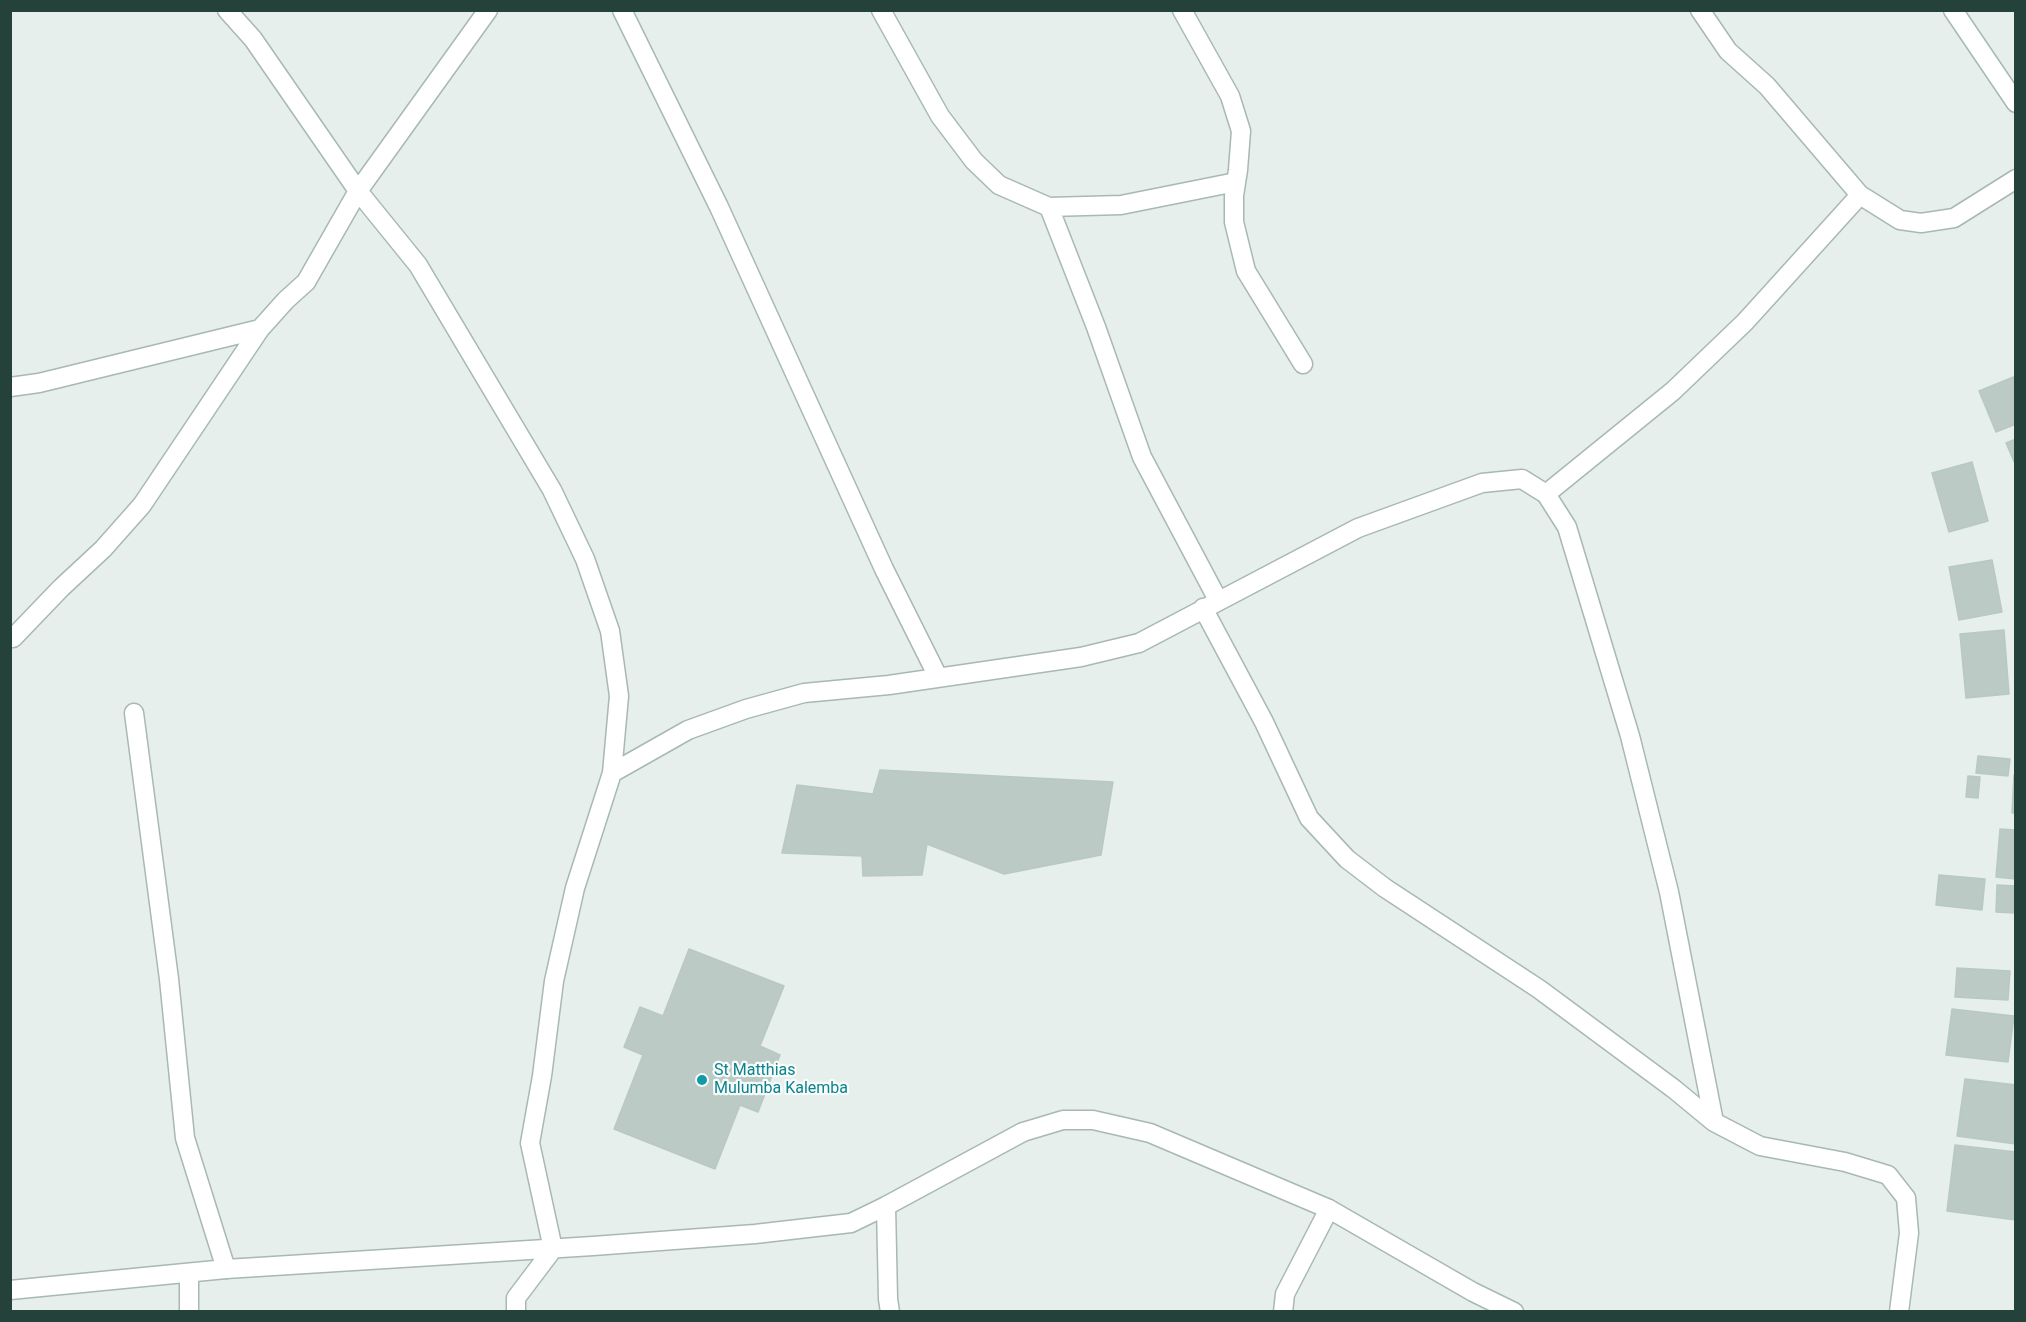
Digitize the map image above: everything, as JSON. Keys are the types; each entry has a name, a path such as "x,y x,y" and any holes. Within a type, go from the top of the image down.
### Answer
{"street":[{"path":"227,10 253,39 358,191 418,266 552,490 585,559 610,631 619,696 612,773 575,888 556,969 531,1143 553,1249 516,1298 516,1311"},
{"path":"13,638 61,588 104,549 142,505 260,329 306,282 358,191 488,10"},
{"path":"622,10 719,207 884,568 938,677"},
{"path":"881,10 940,116 974,161 999,185 1049,207 1120,205 1236,182"},
{"path":"1182,10 1230,96 1241,131 1234,222 1246,271 1303,364"},
{"path":"1700,10 1728,51 1767,87 1860,195 1900,220 1921,224 1954,218 2016,179"},
{"path":"1953,10 2016,103"},
{"path":"1546,494 1673,391 1745,322 1860,195"},
{"path":"1049,207 1096,327 1142,457 1309,818 1347,860 1385,888 1539,989 1674,1089 1714,1122 1760,1146 1845,1162 1888,1176 1906,1198 1909,1233 1899,1311"},
{"path":"10,387 39,383 260,329"},
{"path":"612,773 688,730 746,709 804,693 889,685 1081,657 1139,643 1358,528 1482,483 1522,479 1546,494 1567,527 1630,736 1669,892 1714,1122"},
{"path":"134,713 169,979 185,1138 226,1269"},
{"path":"10,1290 226,1269 553,1249 851,1223 1023,1132 1063,1119 1093,1120 1150,1133 1329,1209 1473,1292 1514,1311"},
{"path":"886,1206 890,1311"},
{"path":"1283,1311 1285,1294 1329,1209"},
{"path":"189,1273 189,1311"}],"building":[{"path":"2016,376 2016,424 1996,432 1979,391"},
{"path":"2016,439 2016,466 2006,443"},
{"path":"1972,462 1988,521 1949,532 1932,473"},
{"path":"1992,560 2002,612 1959,620 1949,567"},
{"path":"2004,630 2009,694 1966,698 1960,634"},
{"path":"1978,756 2010,759 2008,776 1976,773"},
{"path":"880,770 1113,782 1101,855 1004,874 927,844 922,875 863,876 862,856 782,853 797,785 873,794"},
{"path":"2014,775 2016,775 2016,813 2012,813"},
{"path":"1968,776 1980,777 1978,798 1966,797"},
{"path":"2000,829 2016,830 2016,879 1996,877"},
{"path":"1939,875 1985,879 1982,910 1936,905"},
{"path":"1997,885 2016,886 2016,913 1996,912"},
{"name":"St Matthias Mulumba Kalemba","path":"689,949 784,986 760,1046 780,1055 758,1112 740,1105 715,1169 614,1129 643,1055 624,1047 640,1007 663,1016"},
{"path":"1957,968 2010,971 2008,1000 1955,997"},
{"path":"1952,1009 2014,1016 2008,1062 1946,1055"},
{"path":"1965,1079 2016,1085 2016,1144 1957,1136"},
{"path":"1955,1145 2016,1152 2016,1220 1947,1211"}],"place":[{"name":"St Matthias Mulumba Kalemba","path":"702,1080"}]}
